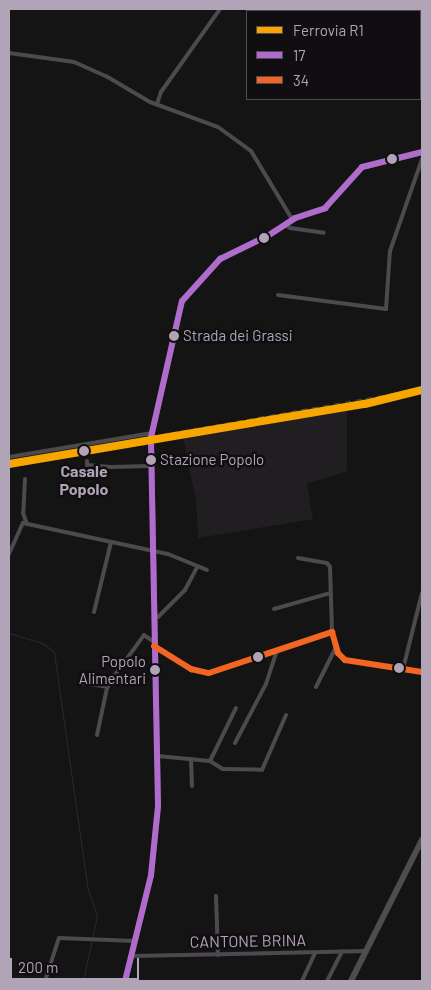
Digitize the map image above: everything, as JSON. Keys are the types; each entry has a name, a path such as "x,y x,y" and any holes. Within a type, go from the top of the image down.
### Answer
{"main road":[{"path":"351,981 422,840"}],"street":[{"path":"157,104 161,92 220,9"},
{"path":"9,53 74,62 157,104 218,127 250,151 292,219"},
{"path":"125,981 137,941 151,875 158,806 150,466 152,435 184,297 220,259 285,225 292,219 326,208 352,176 367,164 422,152"},
{"path":"278,294 386,309 390,251 422,159"},
{"path":"285,225 290,228 324,233"},
{"path":"9,457 152,435"},
{"path":"87,460 87,465 110,468 150,466"},
{"path":"25,479 22,508 27,524"},
{"path":"9,554 23,523 183,558 207,570"},
{"path":"94,612 111,542"},
{"path":"298,558 326,563 330,567 332,632 336,647 345,660 422,672"},
{"path":"154,617 158,617 184,590 198,566"},
{"path":"274,608 330,593"},
{"path":"403,669 422,593"},
{"path":"97,735 108,687 144,635 154,644 199,672 209,672 332,632"},
{"path":"316,687 336,647"},
{"path":"235,743 266,684 277,650"},
{"path":"81,683 108,687"},
{"path":"210,761 236,708"},
{"path":"158,756 210,761 223,769 262,770 286,715"},
{"path":"192,759 192,786"},
{"path":"216,896 218,955"},
{"path":"45,981 59,938 137,941"},
{"name":"CANTONE BRINA","path":"133,956 366,951"},
{"path":"302,981 315,952"},
{"path":"327,981 342,952"}],"shaded area":[{"path":"347,409 347,471 307,484 313,519 198,538 196,501 183,437"}],"waterway":[{"path":"9,633 44,644 54,652 88,890 97,916 83,981"}],"railway":[{"path":"9,461 422,388"}],"rail line":[{"name":"R1","path":"9,464 365,404 422,390"}],"transit line":[{"name":"17","path":"125,981 151,875 158,806 151,437 182,301 220,259 269,235 295,218 325,208 362,167 422,152"},
{"name":"34","path":"154,646 191,669 209,673 332,632 338,653 345,660 422,672"}],"place":[{"name":"Strada dei Grassi","path":"174,336"},
{"name":"Casale Popolo","path":"84,451"},
{"name":"Stazione Popolo","path":"151,460"},
{"name":"Popolo Alimentari","path":"155,670"}]}
